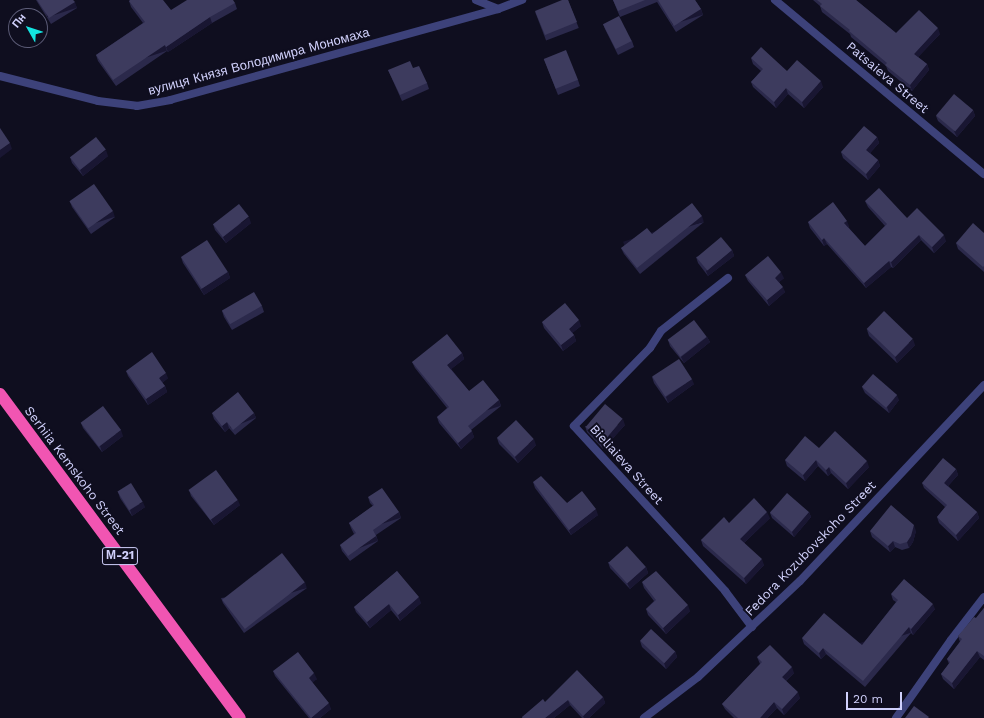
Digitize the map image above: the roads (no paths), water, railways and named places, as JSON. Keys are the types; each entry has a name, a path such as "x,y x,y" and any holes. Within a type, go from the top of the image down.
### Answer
{"highway":[{"name":"Serhiia Kemskoho Street","path":"0,394 240,718"}],"street":[{"path":"476,0 498,9"},
{"name":"вулиця Князя Володимира Мономаха","path":"0,76 98,101 136,106 170,100 498,9 522,0"},
{"name":"Patsaieva Street","path":"774,0 984,174"},
{"name":"Bieliaieva Street","path":"728,278 662,332 650,348 574,426 725,591 752,627"},
{"name":"Fedora Kozubovskoho Street","path":"644,718 698,677 800,581 984,385"},
{"path":"896,718 951,640 984,597"}]}
